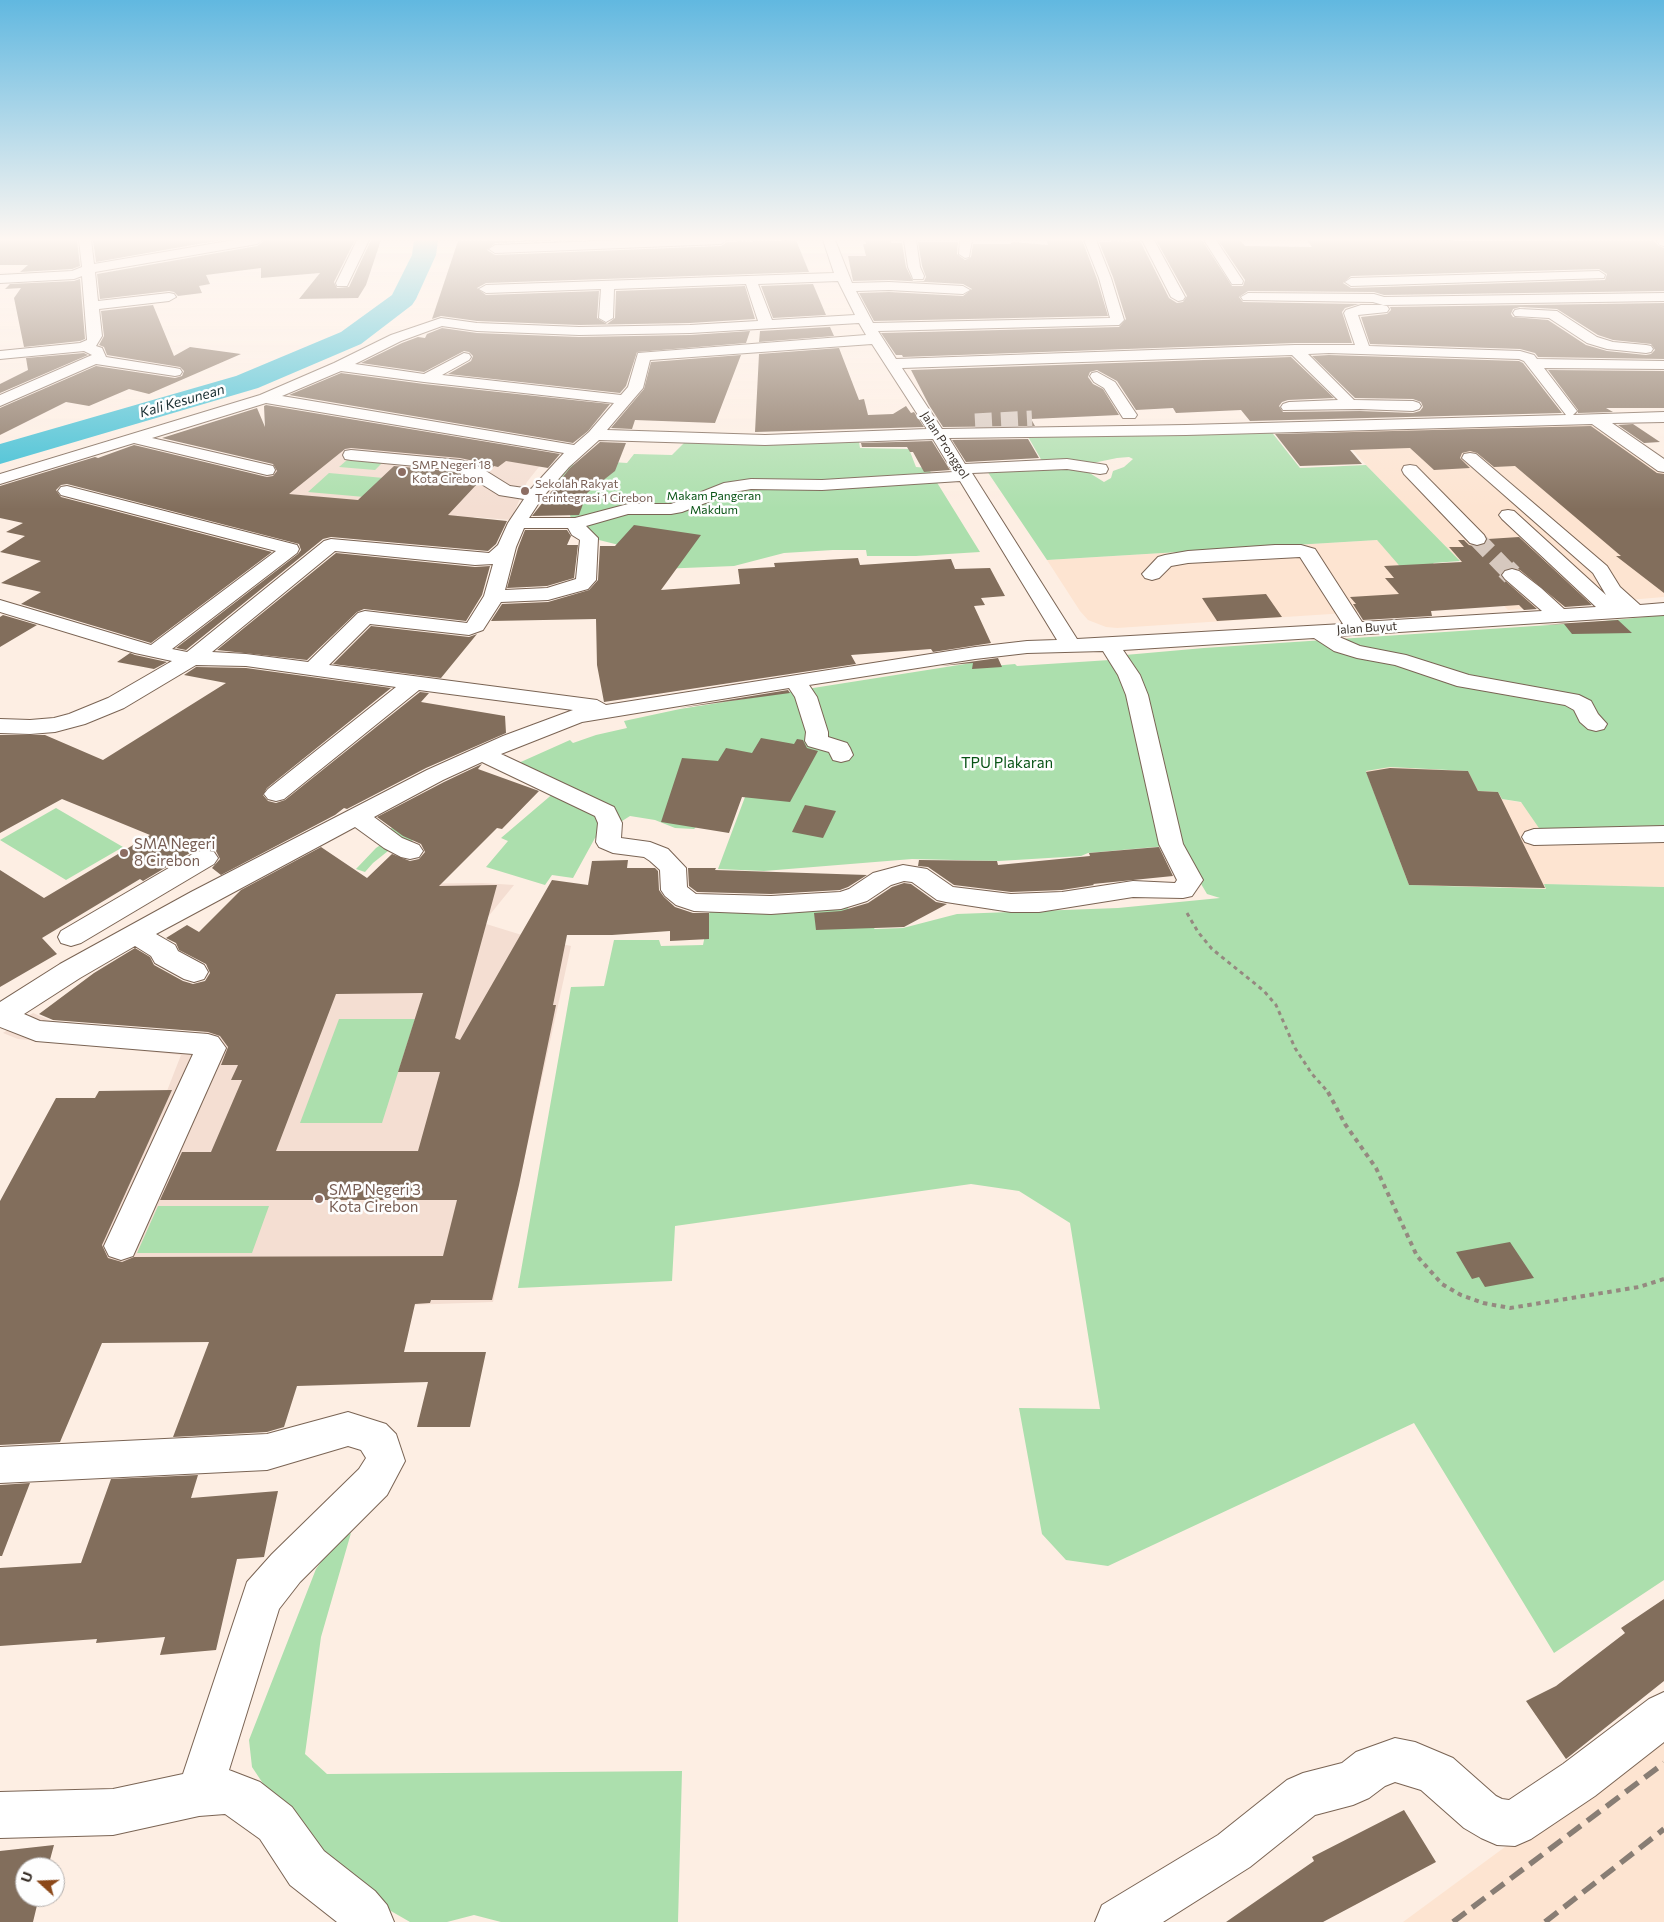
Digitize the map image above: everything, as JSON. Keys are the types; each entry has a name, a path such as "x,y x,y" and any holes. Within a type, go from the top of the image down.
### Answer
{"street":[{"path":"0,365 83,347 93,342 94,330"},
{"path":"0,480 265,398 418,330"},
{"path":"521,330 647,330"},
{"path":"313,669 365,617 469,629 476,626 494,596 507,547 517,524 535,495 576,450 595,435 634,388 643,364 641,330"},
{"path":"642,356 827,330"},
{"name":"Jalan Pronggol","path":"871,330 963,472 1070,644"},
{"path":"1355,330 1363,350"},
{"path":"1576,330 1592,340 1627,348 1664,348"},
{"path":"890,359 986,352 997,347 1050,345"},
{"path":"83,347 97,351 99,356 96,360"},
{"path":"1295,349 1350,404"},
{"path":"890,359 1064,365 1091,368 1295,349 1520,355 1529,358 1569,411"},
{"path":"1648,349 1664,357"},
{"path":"0,355 24,360"},
{"path":"427,378 464,357"},
{"path":"0,401 96,360 175,372"},
{"path":"1532,363 1664,365"},
{"path":"338,366 625,400"},
{"path":"1091,368 1099,379 1110,385 1129,415"},
{"path":"265,398 576,450"},
{"path":"1273,408 1350,404 1430,406"},
{"path":"1460,407 1569,411 1585,407 1664,408"},
{"path":"1032,419 1148,414"},
{"path":"595,435 765,440 936,431 1664,418"},
{"path":"1596,419 1664,466"},
{"path":"936,431 975,422"},
{"path":"137,439 268,470"},
{"path":"351,455 460,465 505,491 535,495"},
{"path":"517,524 578,522 628,509 671,509 682,507 718,491 750,484 822,485 1038,464 1066,464 1100,469"},
{"path":"1613,612 1490,498 1464,464 1600,570 1613,591 1636,611"},
{"path":"1410,470 1477,539"},
{"path":"67,491 290,549 156,652"},
{"path":"494,596 548,594 582,585 586,580 589,538 578,531 578,522"},
{"path":"0,726 30,728 55,725 77,719 116,703 191,659 331,545 492,559 507,547"},
{"path":"1152,574 1165,561 1188,556 1275,551 1301,552 1308,554 1356,629"},
{"path":"1512,576 1534,592 1558,616"},
{"path":"0,606 156,652 191,659 246,660 414,684 613,709"},
{"name":"Jalan Buyut","path":"613,709 975,653 1070,644 1140,644 1664,609"},
{"path":"1318,631 1328,640 1341,647 1358,652 1399,659 1465,681 1571,700 1582,706 1588,717 1596,724"},
{"path":"483,754 605,812 610,823 608,842 613,845 650,850 659,855 673,868 674,890 686,899 694,902 771,905 841,900 858,895 882,879 903,873 918,875 946,894 1011,903 1054,902 1132,889 1183,890 1190,880 1171,844 1137,695 1129,675 1108,643"},
{"path":"796,681 806,697 817,732 816,741 839,748 840,754"},
{"path":"276,794 414,684"},
{"path":"0,1015 70,971 200,898 435,775 558,722 613,709"},
{"path":"358,816 393,843 410,851"},
{"path":"1534,837 1664,834"},
{"path":"70,937 205,858"},
{"path":"171,878 200,898"},
{"path":"136,934 165,952 164,956 194,972"},
{"path":"0,1015 36,1032 208,1045 211,1048 121,1246"},
{"path":"0,1465 267,1452 348,1429 373,1436 383,1447 386,1461 373,1482 286,1568 262,1597 198,1793"},
{"path":"1119,1922 1234,1852 1303,1796 1353,1782 1372,1768 1395,1760 1415,1764 1437,1774 1480,1812 1497,1822 1515,1824 1579,1780 1664,1714"},
{"path":"0,1815 113,1812 198,1793 225,1791 244,1798 276,1822 307,1868 358,1908 370,1922"}],"path":[{"path":"1176,891 1198,932 1212,949 1264,991 1276,1005 1295,1048 1312,1074 1332,1096 1345,1124 1376,1168 1417,1256 1442,1284 1461,1295 1483,1303 1510,1308 1639,1287 1664,1279"}],"shaded area":[{"path":"1598,423 1664,470 1664,597 1508,610 1366,465 1336,431 1505,424"},
{"name":"SMP Negeri 18 Kota Cirebon","path":"327,427 542,463 527,482 511,520 474,517 459,533 246,494 280,463"},
{"path":"1377,540 1438,607 1117,628 1106,627 1088,620 1080,611 1047,560"},
{"path":"1390,767 1469,771 1498,792 1502,799 1664,829 1664,887 1544,884 1546,889 1408,885 1366,771"},
{"name":"SMP Negeri 3 Kota Cirebon","path":"483,883 514,885 483,923 525,936 571,946 493,1302 68,1317 169,1096 165,1096 181,1055 18,1039 3,1033 33,1013 70,1029 202,1036 215,1010 372,884"},
{"path":"1664,1730 1664,1922 1403,1922"}],"green space":[{"path":"1270,430 1300,468 1366,465 1460,561 1433,563 1446,577 1404,571 1377,540 1047,560 987,471 1066,467 1088,472 1104,482 1111,478 1113,471 1124,467 1133,459 1129,457 1117,458 1093,463 1042,461 1027,435"},
{"name":"Makam Pangeran Makdum","path":"688,439 781,443 859,442 860,448 909,449 916,467 928,468 980,552 916,556 867,556 866,550 833,550 784,553 734,566 659,569 619,545 595,539 572,521 560,486 550,485 569,465 612,462 627,463 634,454 672,455"},
{"path":"347,460 382,463 375,470 339,467"},
{"path":"329,473 406,480 387,499 308,492"},
{"name":"TPU Plakaran","path":"1664,615 1664,829 1541,831 1521,802 1502,799 1498,792 1478,791 1468,771 1390,767 1366,771 1409,885 1546,889 1544,884 1664,887 1664,1580 1554,1653 1414,1423 1108,1566 1066,1560 1042,1534 1019,1408 1100,1409 1070,1223 1019,1191 971,1184 675,1226 672,1281 518,1288 571,987 604,986 614,940 659,940 661,946 703,945 710,910 841,903 875,929 903,928 957,914 1118,908 1220,898 1207,894 1178,845 1088,853 1081,856 999,861 912,859 764,871 718,869 748,789 694,829 675,828 655,820 630,816 595,838 573,878 552,875 545,885 486,867 508,841 501,838 562,786 514,765 570,740 573,743 596,735 627,728 624,721 680,709 978,662 982,667 1110,660 1125,655 1204,648 1595,622"},
{"path":"56,808 123,847 66,880 0,840"},
{"path":"402,821 417,836 405,848 393,847 365,872 356,869 376,848 388,840 382,834"},
{"path":"339,1019 415,1019 382,1123 300,1123"},
{"path":"158,1206 269,1206 252,1253 137,1253"},
{"path":"351,1533 321,1637 305,1754 327,1774 682,1771 678,1922 501,1922 474,1915 447,1922 410,1922 358,1892 276,1803 252,1767 249,1740 316,1569 333,1545"}],"building":[{"path":"20,330 84,330 85,339 80,341 24,347"},
{"path":"103,330 163,330 174,356 190,347 241,354 149,394 129,389 89,406 66,402 0,435 0,408 96,366 175,378 182,376 184,371 180,367 107,355 104,347 99,345 104,336"},
{"path":"438,330 454,330 477,333 579,337 690,335 750,331 746,343 637,352 626,386 620,393 448,374 471,361 473,356 469,352 464,351 424,372 361,363 402,343 418,337 425,338 427,334"},
{"path":"831,330 834,336 759,342 760,331"},
{"path":"1012,330 1348,330 1352,343 1295,343 903,357 902,355 896,355 881,333"},
{"path":"1365,330 1563,330 1586,345 1607,351 1646,355 1651,354 1655,350 1651,344 1613,340 1590,330 1664,330 1664,359 1538,357 1535,353 1520,349 1370,344"},
{"path":"839,348 859,400 864,399 868,415 893,414 906,406 911,413 914,412 924,427 755,432 759,354"},
{"path":"84,353 88,355 0,393 0,384 28,370 26,358"},
{"path":"741,355 715,423 635,420 632,429 611,428 644,389 651,362"},
{"path":"1312,356 1519,361 1523,363 1562,413 1250,421 1241,410 1176,413 1173,408 1136,410 1117,381 1097,370 1090,372 1088,377 1093,384 1103,389 1119,415 1031,419 1035,426 943,427 911,370 1291,357 1334,398 1288,400 1282,402 1279,406 1283,412 1360,411 1413,413 1420,411 1423,407 1421,402 1413,399 1355,398"},
{"path":"1548,370 1664,371 1664,408 1606,408 1613,412 1578,413 1578,410"},
{"path":"341,373 610,404 588,431 573,443 289,395"},
{"path":"264,406 560,454 548,468 506,461 498,467 494,466 489,471 474,461 460,458 345,449 289,494 358,500 394,466 458,472 477,484 448,515 507,521 496,544 488,551 331,537 323,539 186,650 176,648 298,554 301,550 299,544 67,484 61,485 56,490 61,497 272,552 151,643 21,604 41,592 1,583 41,561 0,552 25,536 6,532 23,523 0,518 0,486 95,457 98,458 134,445 267,477 273,476 277,471 273,464 162,438 257,408 265,427"},
{"path":"1633,424 1660,442 1644,443 1618,425"},
{"path":"1591,426 1657,473 1664,474 1664,593 1616,556 1621,556 1515,466 1494,467 1477,453 1470,451 1462,453 1460,458 1470,468 1434,470 1410,448 1350,450 1362,464 1300,466 1275,434"},
{"path":"1028,439 1039,458 966,462 952,440"},
{"path":"932,441 950,470 924,472 913,452 910,452 907,447 862,447 861,443"},
{"path":"600,442 626,443 615,471 587,493 579,515 532,516 570,468"},
{"path":"634,525 701,535 661,590 740,584 738,569 775,567 774,563 858,558 860,565 951,559 955,569 990,568 1005,596 981,598 985,605 974,606 991,643 933,652 931,649 851,655 856,664 604,702 597,665 596,619 491,621 502,604 548,602 589,590 598,580 600,546 615,546"},
{"path":"525,530 567,530 571,536 567,545 578,545 574,578 547,586 507,588"},
{"path":"1519,537 1592,605 1565,607 1520,570 1513,567 1504,570 1500,576 1537,609 1524,610 1519,605 1431,611 1432,616 1363,620 1353,604 1356,604 1350,597 1399,594 1385,578 1394,578 1384,566 1462,562 1449,547 1464,547 1458,540 1464,540 1469,545 1478,547 1485,545 1488,539"},
{"path":"336,553 475,567 490,566 482,595 466,621 364,609 357,612 307,660 217,650"},
{"path":"1266,594 1282,617 1217,621 1202,598"},
{"path":"3,615 37,625 0,647 0,617"},
{"path":"1618,620 1632,633 1572,634 1564,624 1540,625"},
{"path":"371,626 469,637 477,634 441,678 333,664"},
{"path":"130,653 167,662 154,669 117,662"},
{"path":"998,658 1002,667 972,669 973,663 940,666"},
{"path":"196,667 246,668 391,688 267,788 263,795 268,801 276,803 285,800 420,692 429,693 421,702 505,716 506,733 426,768 347,809 344,808 335,815 221,875 212,868 220,859 216,851 205,848 195,850 143,881 140,879 42,938 57,954 0,987 0,870 44,898 150,835 62,799 0,833 0,735 45,735 103,760 226,683 184,675"},
{"path":"788,690 790,693 679,708"},
{"path":"761,738 794,744 797,739 803,740 807,748 818,751 790,802 742,797 729,833 661,822 682,758 718,761 726,748 752,753"},
{"path":"482,764 478,769 539,791 502,829 497,828 439,886 497,885 455,1038 460,1040 552,880 588,885 592,861 628,860 627,868 655,868 658,871 659,890 675,907 693,913 709,913 709,939 670,941 670,931 612,935 567,935 553,1005 556,1005 519,1185 492,1300 431,1300 430,1303 415,1304 404,1352 486,1352 470,1427 417,1427 428,1382 297,1386 284,1427 267,1432 173,1437 209,1342 102,1343 60,1442 0,1445 0,1201 56,1098 95,1098 99,1091 172,1090 102,1245 108,1258 122,1262 134,1257 443,1256 457,1200 160,1200 182,1152 211,1152 242,1080 231,1080 238,1065 221,1065 228,1047 220,1036 208,1032 53,1020 39,1014 94,973 135,948 150,957 154,965 183,981 193,984 205,981 210,973 206,964 179,950 176,943 166,938 187,925 199,932 241,890 321,847 367,878 392,854 410,861 419,859 425,852 421,844 403,836 377,817","holes":["423,993 398,1072 440,1072 418,1151 276,1151 336,994"]},
{"path":"1390,768 1468,771 1478,791 1498,792 1545,888 1409,885 1366,772"},
{"path":"805,805 836,811 823,838 792,832"},
{"path":"1159,847 1173,876 1093,884 1062,890 1011,892 954,885 928,867 918,866 919,860 997,861 998,865 1090,856 1089,853"},
{"path":"688,868 867,875 840,890 771,894 697,892 689,886"},
{"path":"904,883 911,884 936,902 947,904 904,927 816,930 814,913 841,911 868,903 892,887"},
{"path":"1510,1242 1534,1278 1485,1287 1479,1277 1472,1279 1456,1252"},
{"path":"198,1475 191,1498 278,1491 264,1557 237,1559 216,1650 160,1655 165,1637 96,1643 97,1639 0,1646 0,1568 81,1563 111,1479"},
{"path":"30,1483 2,1556 0,1556 0,1485"},
{"path":"1664,1599 1664,1681 1566,1759 1526,1701 1556,1686 1625,1633 1621,1628"},
{"path":"1404,1810 1436,1862 1323,1922 1226,1922 1314,1861 1312,1857"},
{"path":"54,1845 51,1857 15,1857 15,1907 37,1907 33,1922 0,1922 0,1851"}],"waterway":[{"name":"Kali Kesunean","path":"0,454 247,382 351,338 362,330"}],"tunnel":[{"path":"975,422 1032,419"},
{"path":"1477,539 1507,570"},
{"path":"1507,570 1512,575"}],"railway":[{"path":"1453,1922 1664,1763"},
{"path":"1545,1922 1664,1829"}],"place":[{"name":"SMP Negeri 18 Kota Cirebon","path":"402,472"},
{"name":"Sekolah Rakyat Terintegrasi 1 Cirebon","path":"525,491"},
{"name":"SMA Negeri 8 Cirebon","path":"124,853"},
{"name":"SMP Negeri 3 Kota Cirebon","path":"319,1199"}]}
